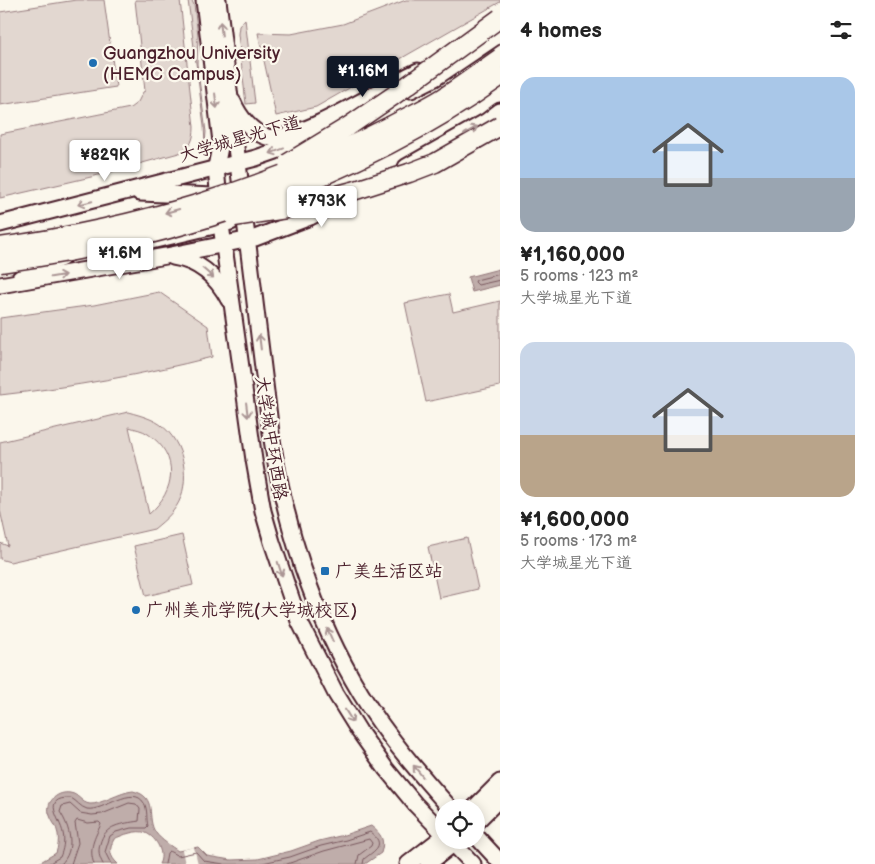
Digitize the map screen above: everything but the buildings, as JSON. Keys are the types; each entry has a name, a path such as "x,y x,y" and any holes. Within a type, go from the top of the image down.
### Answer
{"highway":[{"path":"249,187 349,126 500,18"},
{"path":"0,247 139,220 214,199 321,160 442,98 500,58"},
{"path":"0,263 76,251 197,221 289,190 367,154 434,119 500,77"},
{"path":"197,221 286,209 353,191 435,163 500,126"}],"main road":[{"name":"大学城中环西路","path":"204,0 221,142 216,167 221,225 254,460 260,493 275,551 299,621 336,694 358,731 386,769 415,804 435,824"},
{"name":"大学城中环西路","path":"218,0 238,163 249,187 245,218 247,240 277,472 288,518 311,587 335,647 361,694 387,732 443,799"},
{"name":"大学城星光下道","path":"0,224 216,167 238,163 304,141 373,110 434,78 496,37"},
{"path":"229,92 235,108 253,130 268,137 282,137 306,129 413,74 496,37"},
{"path":"123,193 171,193 218,196 281,180 332,161 446,106 500,72"},
{"path":"5,284 224,245 272,233 310,217 425,157 487,121 500,111"},
{"path":"5,284 62,258 157,240 221,225 382,179"},
{"path":"166,256 184,259 205,270 220,284 234,310"},
{"path":"483,799 500,782"},
{"path":"485,813 500,798"},
{"path":"485,846 500,862"},
{"path":"408,864 435,848"},
{"path":"428,864 441,849"},
{"name":"大学城中环西路","path":"459,849 473,864"}],"shaded area":[{"path":"76,0 104,0 116,87 0,105 0,12"},
{"path":"135,0 180,0 194,127 189,146 179,153 91,177 0,198 0,134 130,108 138,102 145,91"},
{"path":"188,0 192,1 194,5 198,35 197,64 206,132 205,144 204,126"},
{"name":"Guangzhou University (HEMC Campus)","path":"406,0 500,0 500,2 316,107 276,116 258,33 291,34 343,24"},
{"path":"245,19 255,103 246,104 238,34 239,26"},
{"path":"159,292 208,326 212,357 107,380 0,395 0,318 94,305"},
{"path":"449,294 453,312 500,301 500,386 426,402 405,303"},
{"path":"128,412 160,424 175,441 183,463 184,486 179,502 173,511 154,529 10,562 0,559 0,543 8,546 0,510 0,442","holes":["129,427 146,433 158,443 165,452 169,462 171,473 165,495 149,514"]},
{"path":"182,535 193,585 146,596 134,546"},
{"path":"467,538 478,589 439,598 428,547"}],"water":[{"path":"499,269 500,285 472,292 468,277"},
{"path":"133,791 141,794 149,803 151,821 156,833 178,851 198,847 207,856 231,860 258,859 291,851 371,826 382,838 381,853 365,864 159,864 161,856 157,842 146,833 134,832 114,839 111,852 118,864 37,864 56,853 57,831 50,816 49,805 57,795 70,793 76,795 84,802 94,804"}],"pier":[{"path":"194,847 198,864 185,864 182,850"}],"place":[{"name":"Guangzhou University (HEMC Campus)","path":"93,63"},
{"name":"广美生活区站","path":"325,571"},
{"name":"广州美术学院(大学城校区)","path":"136,610"}]}
